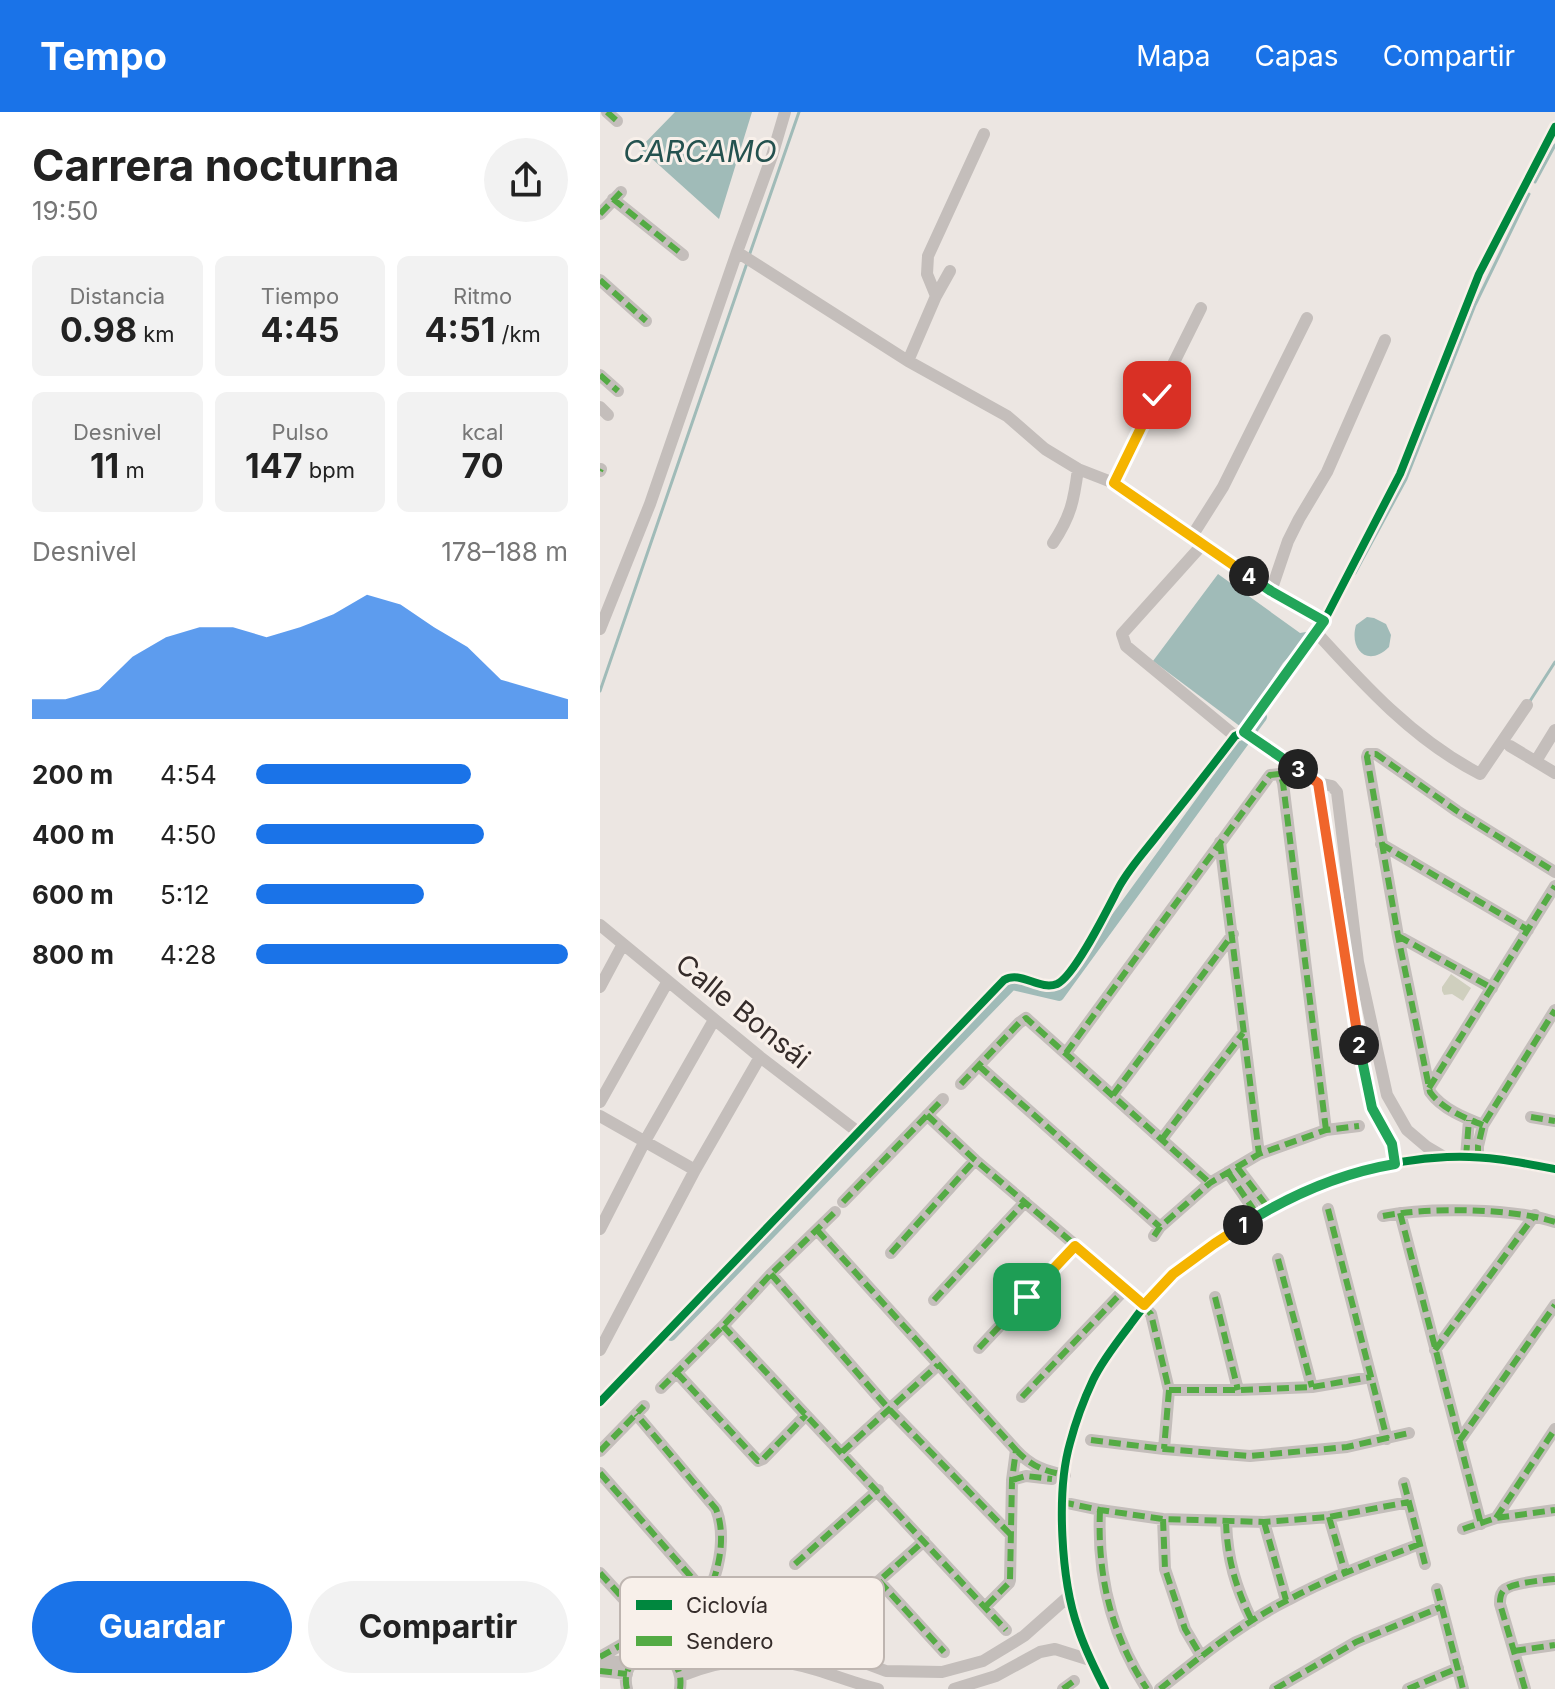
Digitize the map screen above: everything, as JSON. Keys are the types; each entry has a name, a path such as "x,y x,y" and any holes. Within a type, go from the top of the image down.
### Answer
{"street":[{"path":"600,629 650,504 785,112"},
{"path":"600,1402 1006,978 1015,976 1047,985 1059,983 1086,948 1120,884 1240,734 1319,626 1400,474 1479,274 1555,127"},
{"path":"936,296 927,274 928,256 984,134"},
{"path":"600,214 617,196 683,255"},
{"path":"737,252 908,361 1007,416 1045,449 1078,469 1114,483 1271,591 1319,626 1373,693 1416,732 1462,764 1480,774 1527,705"},
{"path":"908,361 950,271"},
{"path":"600,280 646,321"},
{"path":"1114,483 1201,308"},
{"path":"1307,318 1197,540 1122,634 1126,646 1240,734 1318,783 1347,928 1363,1069 1371,1103 1392,1144 1395,1164"},
{"path":"1271,591 1288,541 1327,472 1385,340"},
{"path":"600,375 618,391"},
{"path":"1053,543 1066,523 1073,504 1078,469"},
{"path":"1536,761 1555,730"},
{"path":"1510,746 1555,773"},
{"path":"1483,1125 1438,1102 1429,1088 1381,844 1366,760 1368,754 1374,754 1457,811 1555,872"},
{"path":"1066,1053 1270,775 1280,774 1326,1130"},
{"path":"1220,842 1259,1154"},
{"path":"1381,844 1528,930"},
{"path":"1429,1088 1555,886"},
{"name":"Calle Bonsái","path":"600,925 760,1057 858,1132"},
{"path":"1347,928 1358,962 1387,1095 1407,1130 1444,1157"},
{"path":"1113,1095 1233,934"},
{"path":"1398,936 1492,988"},
{"path":"600,987 623,944"},
{"path":"600,1102 668,981"},
{"path":"1472,1152 1483,1125 1555,1010"},
{"path":"961,1084 1026,1018 1210,1183"},
{"path":"600,1229 645,1141 714,1020"},
{"path":"1162,1139 1243,1033"},
{"path":"600,1350 695,1170 760,1057"},
{"path":"979,1066 1157,1231 1210,1183 1259,1154 1326,1130 1359,1126"},
{"path":"661,1388 943,1099"},
{"path":"927,1115 1139,1301 1169,1390 1164,1449"},
{"path":"600,1116 695,1170"},
{"path":"1531,1117 1555,1121"},
{"path":"1469,1120 1472,1152"},
{"path":"1022,1397 1214,1244 1263,1212 1320,1185 1372,1168 1472,1152 1555,1169"},
{"path":"891,1253 975,1160"},
{"path":"1233,1170 1263,1212"},
{"path":"934,1300 1025,1202"},
{"path":"1328,1209 1387,1439"},
{"path":"1383,1216 1458,1211 1535,1215 1555,1222"},
{"path":"1400,1213 1481,1524"},
{"path":"1435,1350 1535,1215"},
{"path":"817,1230 1027,1462 1050,1475"},
{"path":"979,1348 1075,1246"},
{"path":"1278,1259 1312,1387"},
{"path":"771,1274 889,1409 1010,1534"},
{"path":"1215,1297 1238,1390"},
{"path":"1105,1689 1077,1627 1069,1596 1063,1539 1065,1478 1069,1444 1093,1380 1139,1301"},
{"path":"1460,1440 1555,1305"},
{"path":"723,1326 1006,1630"},
{"path":"842,1452 938,1365"},
{"path":"677,1373 758,1461 806,1415"},
{"path":"1169,1390 1312,1387 1371,1377"},
{"path":"600,1379 612,1391"},
{"path":"600,1451 640,1410 717,1513 720,1535 714,1577"},
{"path":"1496,1518 1555,1429"},
{"path":"1091,1440 1250,1456 1347,1447 1409,1433"},
{"path":"985,1607 1010,1580 1012,1480 1016,1450"},
{"path":"600,1473 691,1577"},
{"path":"1012,1480 1050,1475 1065,1478"},
{"path":"1404,1483 1425,1564"},
{"path":"795,1564 878,1490"},
{"path":"1066,1502 1163,1519 1264,1522 1329,1517 1409,1502"},
{"path":"1100,1510 1103,1585 1122,1646 1147,1689"},
{"path":"1463,1529 1496,1518 1555,1510"},
{"path":"1329,1517 1345,1572"},
{"path":"1163,1519 1165,1569 1185,1629 1201,1656"},
{"path":"1226,1521 1226,1545 1237,1589 1252,1621"},
{"path":"1264,1522 1286,1600"},
{"path":"884,1577 924,1541"},
{"path":"1160,1689 1201,1656 1286,1600 1345,1572 1420,1544"},
{"path":"600,1573 620,1595"},
{"path":"1525,1689 1500,1604 1502,1592 1509,1587 1555,1579"},
{"path":"884,1586 944,1652"},
{"path":"1437,1589 1463,1689"},
{"path":"881,1669 942,1672 983,1661 1024,1636 1069,1596"},
{"path":"1275,1689 1356,1642 1441,1607"},
{"path":"600,1658 620,1645"},
{"path":"1514,1651 1555,1645"},
{"path":"954,1689 996,1676 1040,1652 1055,1649 1090,1660"},
{"path":"600,1658 620,1665"},
{"path":"1408,1689 1458,1668"},
{"path":"600,1671 620,1669"},
{"path":"627,1689 625,1683 629,1669"},
{"path":"680,1683 700,1669"},
{"path":"815,1669 878,1689"}],"green space":[{"path":"1451,974 1471,988 1463,1001 1452,994 1444,995 1442,991"}],"water":[{"name":"CARCAMO","path":"675,112 752,112 719,219 640,148"},
{"path":"1218,574 1300,633 1312,631 1283,663 1241,727 1153,661"},
{"path":"1367,617 1386,624 1391,635 1389,647 1374,656 1362,653 1355,642 1356,625"}],"waterway":[{"path":"749,256 799,112"},
{"path":"1535,182 1555,145"},
{"path":"1355,573 1406,479 1475,305 1529,194"},
{"path":"600,691 747,263"},
{"path":"1530,701 1555,662"},
{"path":"671,1336 1012,985 1059,996 1262,717"}],"marked path":[{"path":"607,112 617,121"},
{"path":"600,214 621,192"},
{"path":"613,199 683,255"},
{"path":"600,280 646,321"},
{"path":"600,375 618,391"},
{"path":"1483,1125 1447,1108 1430,1092 1398,936 1368,754 1376,754 1457,811 1555,872"},
{"path":"1066,1053 1270,775 1280,774 1326,1130"},
{"path":"1220,842 1259,1154"},
{"path":"1381,844 1528,930"},
{"path":"1429,1088 1555,886"},
{"path":"1113,1095 1233,934"},
{"path":"1398,936 1492,988"},
{"path":"1478,1157 1483,1125 1555,1010"},
{"path":"961,1084 1026,1018 1210,1183"},
{"path":"1162,1139 1243,1033"},
{"path":"979,1066 1160,1227"},
{"path":"843,1202 943,1099"},
{"path":"927,1115 975,1160 1126,1288 1151,1314 1169,1390 1164,1449"},
{"path":"1531,1117 1555,1121"},
{"path":"1466,1157 1469,1120"},
{"path":"1154,1236 1160,1227 1210,1183 1259,1154 1326,1130 1359,1126"},
{"path":"891,1253 975,1160"},
{"path":"1237,1167 1269,1209"},
{"path":"1228,1172 1258,1216"},
{"path":"934,1300 1025,1202"},
{"path":"1328,1209 1387,1439"},
{"path":"1383,1216 1470,1210 1517,1214 1555,1222"},
{"path":"661,1388 835,1212"},
{"path":"1400,1213 1481,1524"},
{"path":"1435,1350 1535,1215"},
{"path":"817,1230 1016,1450 1012,1480 1010,1580 985,1607"},
{"path":"979,1348 1075,1246"},
{"path":"1278,1259 1312,1387"},
{"path":"771,1274 889,1409 1010,1534"},
{"path":"1022,1397 1126,1288"},
{"path":"1215,1297 1238,1390"},
{"path":"1460,1440 1555,1305"},
{"path":"723,1326 1006,1630"},
{"path":"842,1452 938,1365"},
{"path":"677,1373 758,1461 806,1415"},
{"path":"1169,1390 1312,1387 1371,1377"},
{"path":"600,1451 644,1406"},
{"path":"636,1414 716,1509 721,1541 715,1577"},
{"path":"1496,1518 1555,1429"},
{"path":"1091,1440 1250,1456 1347,1447 1409,1433"},
{"path":"1016,1450 1038,1467 1065,1475"},
{"path":"600,1473 691,1577"},
{"path":"1012,1480 1026,1476 1052,1479"},
{"path":"1404,1483 1425,1564"},
{"path":"795,1564 878,1490"},
{"path":"1062,1502 1163,1519 1264,1522 1329,1517 1409,1502"},
{"path":"1100,1510 1101,1558 1109,1604 1124,1647 1147,1689"},
{"path":"1463,1529 1496,1518 1555,1510"},
{"path":"1329,1517 1345,1572"},
{"path":"1163,1519 1165,1569 1185,1629 1201,1656"},
{"path":"1226,1521 1233,1573 1252,1621"},
{"path":"1264,1522 1286,1600"},
{"path":"883,1577 924,1541"},
{"path":"1160,1689 1222,1641 1271,1609 1336,1577 1420,1544"},
{"path":"600,1573 620,1595"},
{"path":"1525,1689 1500,1604 1501,1596 1512,1586 1555,1579"},
{"path":"884,1586 944,1652"},
{"path":"1437,1589 1463,1689"},
{"path":"1275,1689 1356,1642 1441,1607"},
{"path":"1514,1651 1555,1645"},
{"path":"600,1657 620,1646"},
{"path":"1408,1689 1458,1668"},
{"path":"627,1689 626,1675 629,1669"},
{"path":"677,1669 680,1689"},
{"path":"600,1671 627,1674"},
{"path":"1063,1689 1074,1681"}],"cycle path":[{"path":"600,1402 1004,980 1017,977 1044,985 1057,984 1073,968 1128,873 1235,736 1244,732 1324,621 1400,474 1479,274 1555,127"},
{"path":"1105,1689 1090,1659 1072,1608 1062,1536 1063,1486 1077,1419 1097,1373 1156,1292 1189,1261 1266,1212 1340,1178 1420,1159 1461,1157 1555,1169"}],"route":[{"path":"1027,1297 1075,1246 1144,1305 1173,1274 1269,1209 1320,1185 1395,1164 1392,1144 1372,1108 1363,1069 1318,783 1244,732 1324,621 1271,591 1114,483 1157,395"}]}
